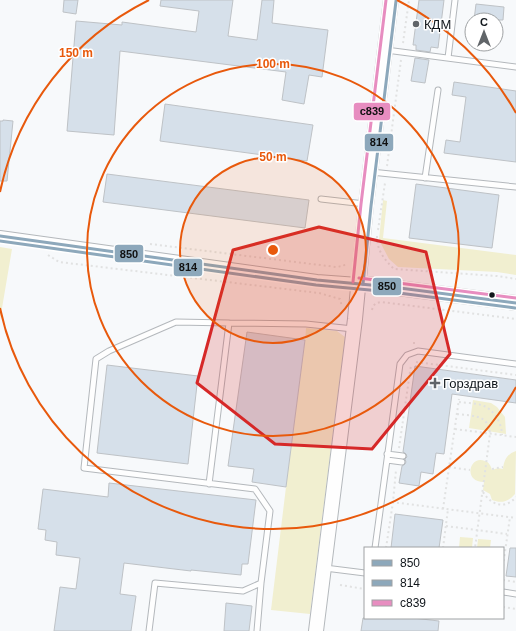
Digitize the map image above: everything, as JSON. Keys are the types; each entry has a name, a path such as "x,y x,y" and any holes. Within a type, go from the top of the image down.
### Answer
{"street":[{"path":"316,631 354,329 366,205 391,0"},
{"path":"0,236 309,278 516,303"}],"lane":[{"path":"448,58 455,0"},
{"path":"385,50 516,67"},
{"path":"425,178 438,90"},
{"path":"370,172 516,187"},
{"path":"321,199 366,205"},
{"path":"257,631 270,510 255,489 84,468 96,359 109,351 176,322 306,324 354,329"},
{"path":"209,484 229,323"},
{"path":"375,547 400,364 407,355 418,350 516,364"},
{"path":"387,457 400,459"},
{"path":"324,568 364,573"},
{"path":"149,631 155,583 243,591 262,583"},
{"path":"504,592 516,594"}],"path":[{"path":"409,0 377,242 383,257 394,269 497,276 516,279"},
{"path":"148,244 336,267 343,266 349,262"},
{"path":"46,254 59,262 319,293 340,299 342,308"},
{"path":"372,310 373,306 381,302 516,318"},
{"path":"386,547 400,459 411,361 516,375"},
{"path":"443,509 459,400 478,404 489,409 500,422 502,435"},
{"path":"457,414 479,416 490,428 475,547"},
{"path":"455,429 516,437"},
{"path":"449,467 470,470"},
{"path":"492,469 503,467"},
{"path":"482,491 491,502 499,504 510,502 516,497"},
{"path":"381,501 516,518"},
{"path":"443,547 448,510"},
{"path":"504,552 510,517"},
{"path":"446,526 507,534"},
{"path":"504,580 516,582"},
{"path":"340,586 364,589"},
{"path":"504,607 516,609"}],"highlighted area":[{"path":"319,227 426,252 450,354 372,449 275,444 197,383 233,250"}],"shaded area":[{"path":"383,200 387,201 383,238 516,255 516,275 497,272 398,267 389,259 379,240"},
{"path":"0,247 12,249 0,320"},
{"path":"306,328 337,331 345,337 310,614 271,610"},
{"path":"473,400 491,403 497,407 505,417 506,434 469,428"},
{"path":"516,451 515,494 505,501 499,502 492,500 490,494 483,490 484,482 477,481 473,478 471,474 472,465 475,461 480,460 488,462 492,470 498,468 503,469 506,458"},
{"path":"460,537 473,538 472,547 459,547"},
{"path":"478,539 491,540 490,547 477,547"}],"building":[{"path":"64,0 78,0 76,14 63,12"},
{"path":"161,0 233,0 228,36 257,40 262,0 274,0 272,23 328,30 322,77 309,75 304,104 282,100 286,72 120,51 114,135 67,131 76,21 122,25 122,22 196,32 199,11 160,6"},
{"path":"419,0 444,0 438,48 431,47 430,52 416,50 416,45 413,45"},
{"path":"476,4 504,7 504,12 475,12"},
{"path":"415,58 429,60 425,83 411,81"},
{"path":"454,82 516,91 516,162 444,153 446,140 460,142 466,97 452,95"},
{"path":"165,104 313,125 307,161 160,141"},
{"path":"0,121 13,121 7,181 0,181"},
{"path":"107,174 309,200 305,228 103,202"},
{"path":"416,184 499,195 492,248 409,238"},
{"path":"247,332 305,340 286,487 252,482 254,469 228,466"},
{"path":"107,365 198,376 188,464 97,453"},
{"path":"415,366 516,380 516,403 452,394 444,454 436,453 433,474 421,472 419,486 399,483 402,466 405,464 405,459 407,457 403,452"},
{"path":"109,483 256,500 248,564 242,564 241,575 124,563 120,594 136,596 131,631 54,631 60,587 76,589 80,558 56,555 57,542 45,540 46,530 38,529 43,489 108,497"},
{"path":"395,514 443,520 439,547 391,547"},
{"path":"510,548 516,548 516,577 506,576"},
{"path":"226,603 252,606 249,631 224,631"},
{"path":"363,618 422,619 439,621 438,631 361,631"}],"transit line":[{"name":"с839","path":"353,282 386,0"},
{"name":"814","path":"363,284 396,1"},
{"name":"850","path":"0,236 317,280 392,287 516,303"},
{"name":"814","path":"0,241 316,285 391,292 515,308"},
{"name":"с839","path":"359,278 516,298"}],"place":[{"name":"КДМ","path":"416,24"},
{"name":"Горздрав","path":"435,383"}]}
